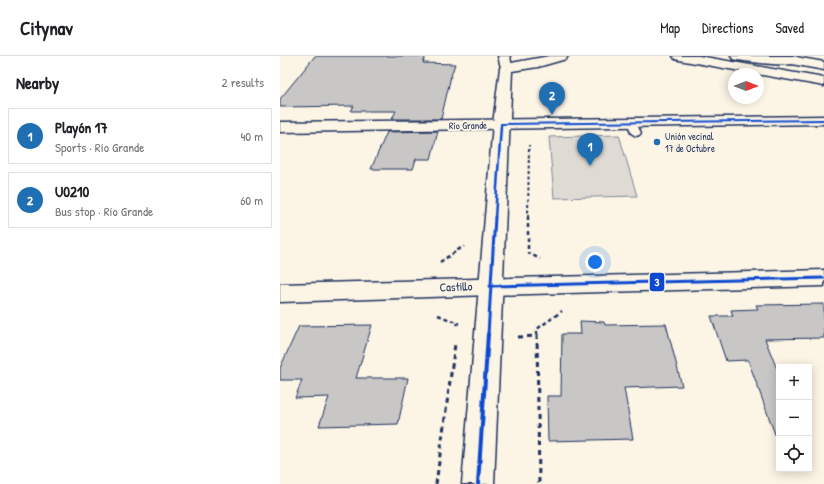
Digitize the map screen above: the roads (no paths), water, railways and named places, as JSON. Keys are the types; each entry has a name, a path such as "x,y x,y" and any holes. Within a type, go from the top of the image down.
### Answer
{"street":[{"path":"478,484 505,62 538,63 562,56"},
{"path":"679,56 824,82"},
{"path":"737,56 794,60"},
{"path":"770,56 824,66"},
{"name":"Río Grande","path":"280,127 500,124 634,128 824,120"},
{"name":"Castillo","path":"280,293 490,286 824,278"}],"place":[{"name":"U0210","path":"552,115"},
{"name":"Unión vecinal 17 de Octubre","path":"657,142"},
{"name":"Playón 17","path":"590,166"}]}
